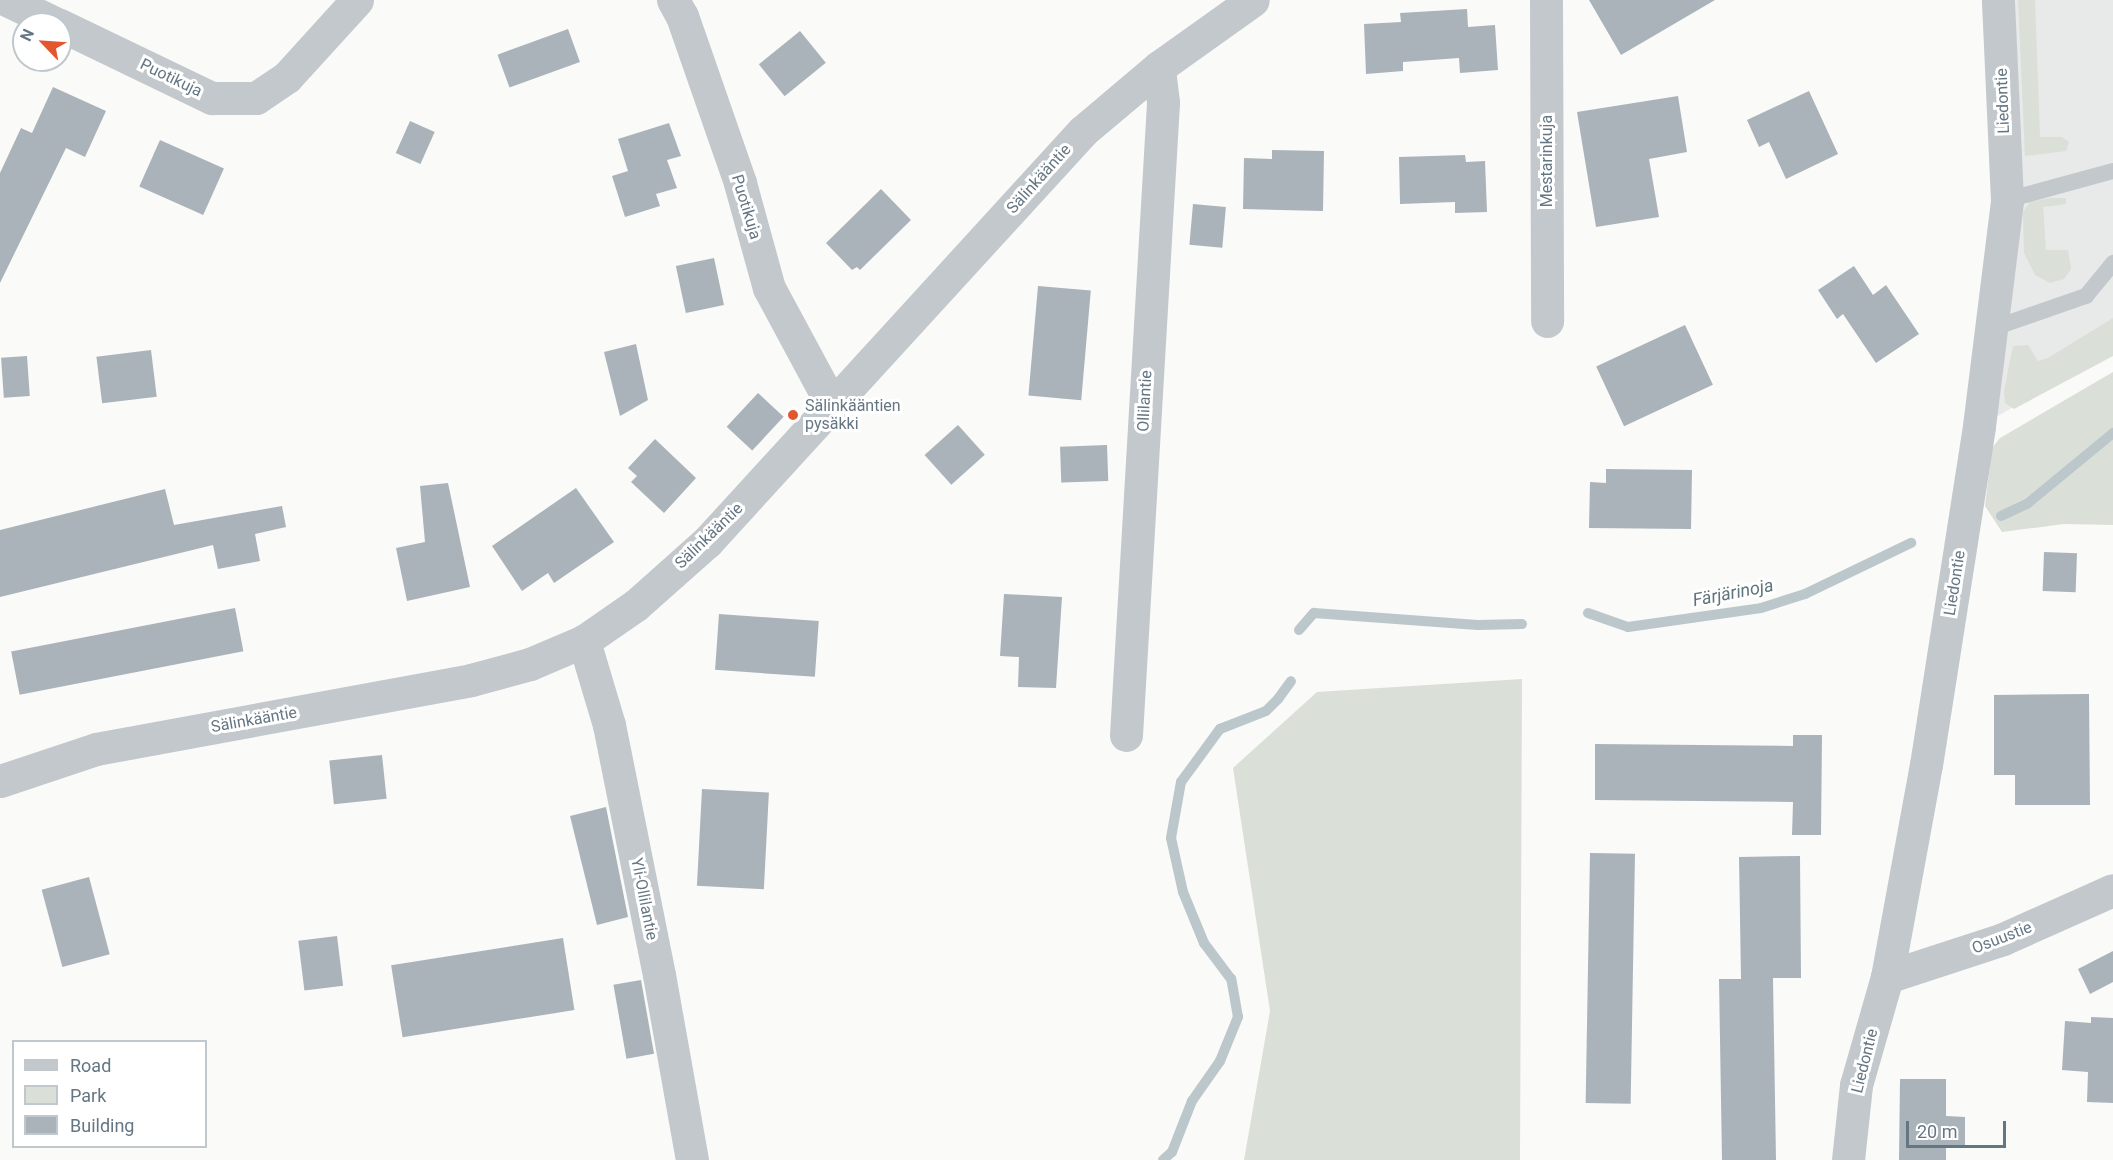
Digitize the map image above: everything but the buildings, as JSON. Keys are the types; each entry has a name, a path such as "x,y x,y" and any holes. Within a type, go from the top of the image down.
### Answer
{"street":[{"name":"Puotikuja","path":"72,31 212,98 256,98 287,77 357,0"},
{"name":"Puotikuja","path":"673,0 681,16 740,183 769,288 833,407"},
{"name":"Sälinkääntie","path":"0,781 96,749 471,680 530,664 584,641 636,604 707,542 833,407 1083,131 1159,68 1254,0"},
{"name":"Mestarinkuja","path":"1546,0 1547,321"},
{"name":"Liedontie","path":"1848,1160 1856,1085 1887,976 1932,730 1979,426 2007,200 1998,0"},
{"name":"Puotikuja","path":"7,5 25,12"},
{"name":"Ollilantie","path":"1126,735 1163,102 1159,68"},
{"name":"Yli-Ollilantie","path":"584,641 609,725 659,975 692,1160"},
{"name":"Osuustie","path":"1887,976 2003,939 2113,890"}],"lane":[{"path":"2007,200 2113,171"},
{"path":"1991,329 2086,296 2113,263"}],"shaded area":[{"path":"1994,0 2113,0 2113,348 1986,423 1993,180"}],"green space":[{"path":"2018,0 2035,0 2040,137 2062,137 2069,142 2066,151 2025,156"},
{"path":"2066,198 2066,204 2043,207 2046,250 2068,250 2071,269 2064,279 2050,283 2035,275 2024,253 2023,212 2030,202"},
{"path":"2113,318 2113,356 2014,409 2005,403 2004,391 2013,346 2028,345 2038,361 2048,358"},
{"path":"2113,372 2113,525 2064,524 2002,532 1985,506 1992,448 2000,438"},
{"path":"1522,679 1520,1160 1244,1160 1270,1011 1233,768 1317,692"}],"waterway":[{"name":"Färjärinoja","path":"2001,516 2027,504 2113,433"},
{"name":"Färjärinoja","path":"1588,613 1628,627 1761,608 1805,594 1911,543"},
{"name":"Färjärinoja","path":"1299,630 1314,613 1478,625 1522,624"},
{"name":"Färjärinoja","path":"1163,1160 1172,1152 1192,1101 1220,1061 1238,1017 1231,979 1204,943 1183,892 1171,838 1181,782 1220,729 1266,711 1291,681"}],"place":[{"name":"Sälinkääntien pysäkki","path":"793,415"}]}
